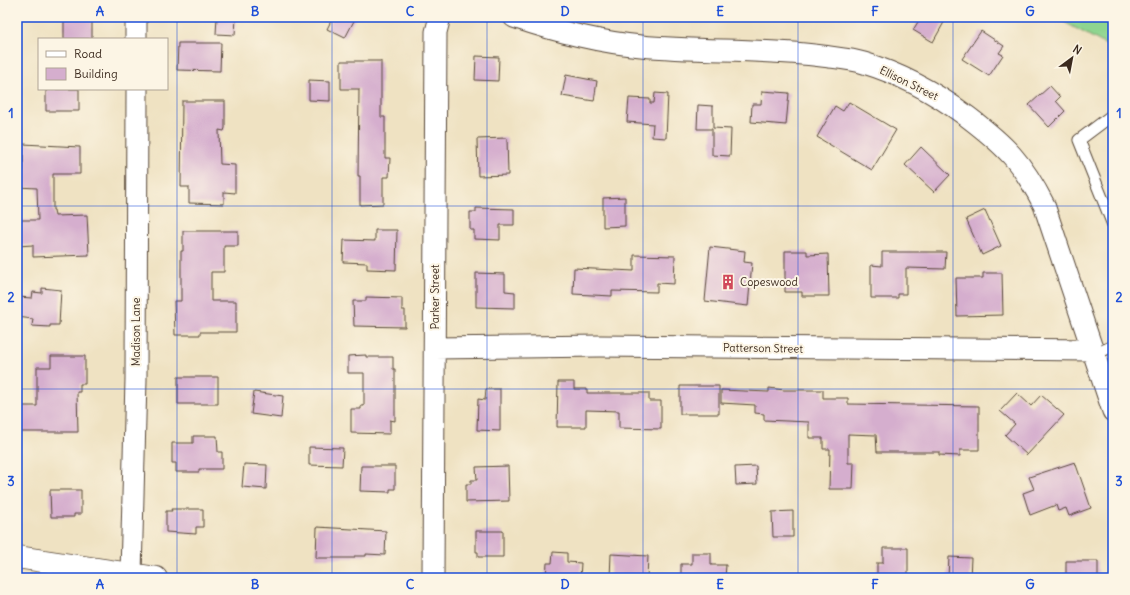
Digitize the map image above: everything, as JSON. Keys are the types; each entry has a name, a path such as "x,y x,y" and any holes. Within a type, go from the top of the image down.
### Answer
{"main road":[{"path":"17,557 156,578"}],"street":[{"path":"136,17 136,38"},
{"name":"Parker Street","path":"433,578 436,32 440,17"},
{"name":"Ellison Street","path":"514,17 547,28 640,46 787,51 862,62 890,72 948,103 995,137 1014,156 1031,180 1044,205 1113,411"},
{"name":"Madison Lane","path":"131,574 136,379 137,90"},
{"name":"Patterson Street","path":"435,348 599,346 1092,352"}],"lane":[{"path":"1111,116 1079,140 1113,225"},
{"path":"1092,352 1113,346"}],"green space":[{"path":"1055,17 1113,17 1113,49 1112,48"}],"building":[{"path":"64,17 92,17 92,38 64,38"},
{"path":"217,17 236,17 235,35 216,34"},
{"path":"333,17 356,17 345,38 327,29"},
{"path":"921,17 947,17 933,42 913,30"},
{"path":"981,31 1004,46 999,53 1003,55 989,76 962,59"},
{"path":"178,43 221,43 220,71 177,70"},
{"path":"476,56 499,57 498,81 475,80"},
{"path":"341,61 381,61 381,117 385,117 385,158 390,158 389,177 383,177 383,204 360,205 360,176 358,176 359,89 341,89"},
{"path":"566,75 597,81 594,101 562,96"},
{"path":"309,80 330,81 330,101 309,100"},
{"path":"1050,86 1060,97 1056,101 1065,111 1049,127 1029,105"},
{"path":"46,90 79,90 79,111 46,111"},
{"path":"762,91 789,93 786,125 751,122 752,104 761,104"},
{"path":"655,93 668,94 666,138 652,137 653,124 627,122 629,98 650,99 650,103 654,103"},
{"path":"182,101 225,101 225,128 224,131 219,130 220,164 235,165 235,193 224,192 224,204 189,203 189,187 181,187"},
{"path":"849,102 896,130 872,170 817,137 835,106 843,111"},
{"path":"698,105 713,106 713,128 731,129 730,156 712,155 712,129 697,129"},
{"path":"507,138 508,175 478,176 477,139"},
{"path":"23,144 80,147 80,174 53,174 53,210 55,216 87,215 89,255 33,257 33,245 17,246 17,220 38,220 37,188 17,187 17,171 23,171"},
{"path":"921,147 950,175 934,192 905,165"},
{"path":"625,197 625,226 603,227 603,198"},
{"path":"476,208 514,209 514,225 500,225 500,240 474,239 474,230 470,230 470,212 476,212"},
{"path":"985,210 1001,246 982,255 966,219"},
{"path":"375,230 397,230 396,270 367,269 367,263 343,262 344,240 375,241"},
{"path":"183,231 238,231 238,246 224,246 224,272 211,272 211,301 236,301 236,332 200,332 200,335 175,335 174,301 181,301 181,251 183,251"},
{"name":"Copeswood","path":"710,247 745,251 744,262 752,263 748,306 705,301"},
{"path":"785,251 807,251 807,255 828,254 829,296 802,296 802,292 785,292"},
{"path":"882,252 946,252 945,269 906,268 906,294 898,294 898,298 871,298 871,265 882,266"},
{"path":"634,255 675,256 674,284 657,283 657,292 612,291 612,296 573,294 574,268 634,271"},
{"path":"476,273 505,274 505,291 515,292 515,308 476,307"},
{"path":"983,273 1002,273 1003,315 957,316 956,278 983,278"},
{"path":"42,288 61,290 59,325 50,325 50,327 32,326 33,319 17,317 18,297 32,298 33,292 42,293"},
{"path":"366,297 402,298 402,310 405,310 405,327 354,326 353,301 366,301"},
{"path":"366,355 366,357 393,357 393,369 395,369 395,421 390,420 390,434 351,433 351,409 361,409 361,406 364,406 364,373 348,373 348,356"},
{"path":"51,356 85,356 85,384 80,384 80,392 77,392 78,432 17,432 17,406 37,406 37,367 51,367"},
{"path":"178,377 218,377 218,404 178,404"},
{"path":"558,382 574,382 574,389 587,389 587,393 649,393 649,401 661,401 661,429 619,428 619,411 586,410 586,427 557,427"},
{"path":"680,386 719,386 719,414 680,414"},
{"path":"769,388 784,390 823,390 823,398 848,398 848,404 979,406 979,450 960,450 960,456 939,455 939,452 877,452 876,435 848,434 848,463 854,463 853,489 829,489 830,449 823,449 823,438 809,438 809,422 764,420 764,414 755,413 755,405 721,403 721,390 769,392"},
{"path":"486,389 500,389 500,431 477,430 478,399 485,400"},
{"path":"254,392 283,396 281,418 251,414"},
{"path":"1017,393 1031,406 1041,395 1064,415 1027,455 1005,435 1015,424 1000,411"},
{"path":"193,436 217,436 218,452 222,452 222,469 199,469 199,472 176,472 176,463 172,463 172,443 193,443"},
{"path":"309,447 343,448 342,466 309,465"},
{"path":"1075,462 1091,508 1069,516 1066,508 1058,511 1056,505 1030,515 1023,493 1034,489 1029,477"},
{"path":"244,464 267,465 266,489 242,487"},
{"path":"361,466 395,466 395,489 390,489 390,492 360,491"},
{"path":"508,466 509,501 466,502 466,484 471,484 471,480 477,480 476,467"},
{"path":"756,466 757,484 736,485 735,467"},
{"path":"50,490 81,490 81,514 74,514 74,517 51,517"},
{"path":"171,509 203,509 203,527 196,527 196,534 166,532 166,511 172,511"},
{"path":"793,511 793,537 773,537 772,512"},
{"path":"317,527 386,531 385,555 366,554 366,556 354,556 354,558 316,558"},
{"path":"476,531 503,531 503,557 478,557 478,552 476,552"},
{"path":"883,548 908,548 908,578 877,578 877,563 883,563"},
{"path":"553,552 567,553 567,562 581,563 580,578 546,578 547,563 552,563"},
{"path":"692,553 711,553 711,565 726,565 725,578 681,578 681,564 692,564"},
{"path":"611,554 648,556 647,578 610,578"},
{"path":"949,557 971,558 970,578 948,578"},
{"path":"1066,561 1098,561 1098,578 1066,578"}],"place":[{"name":"Copeswood","path":"728,282"}]}
